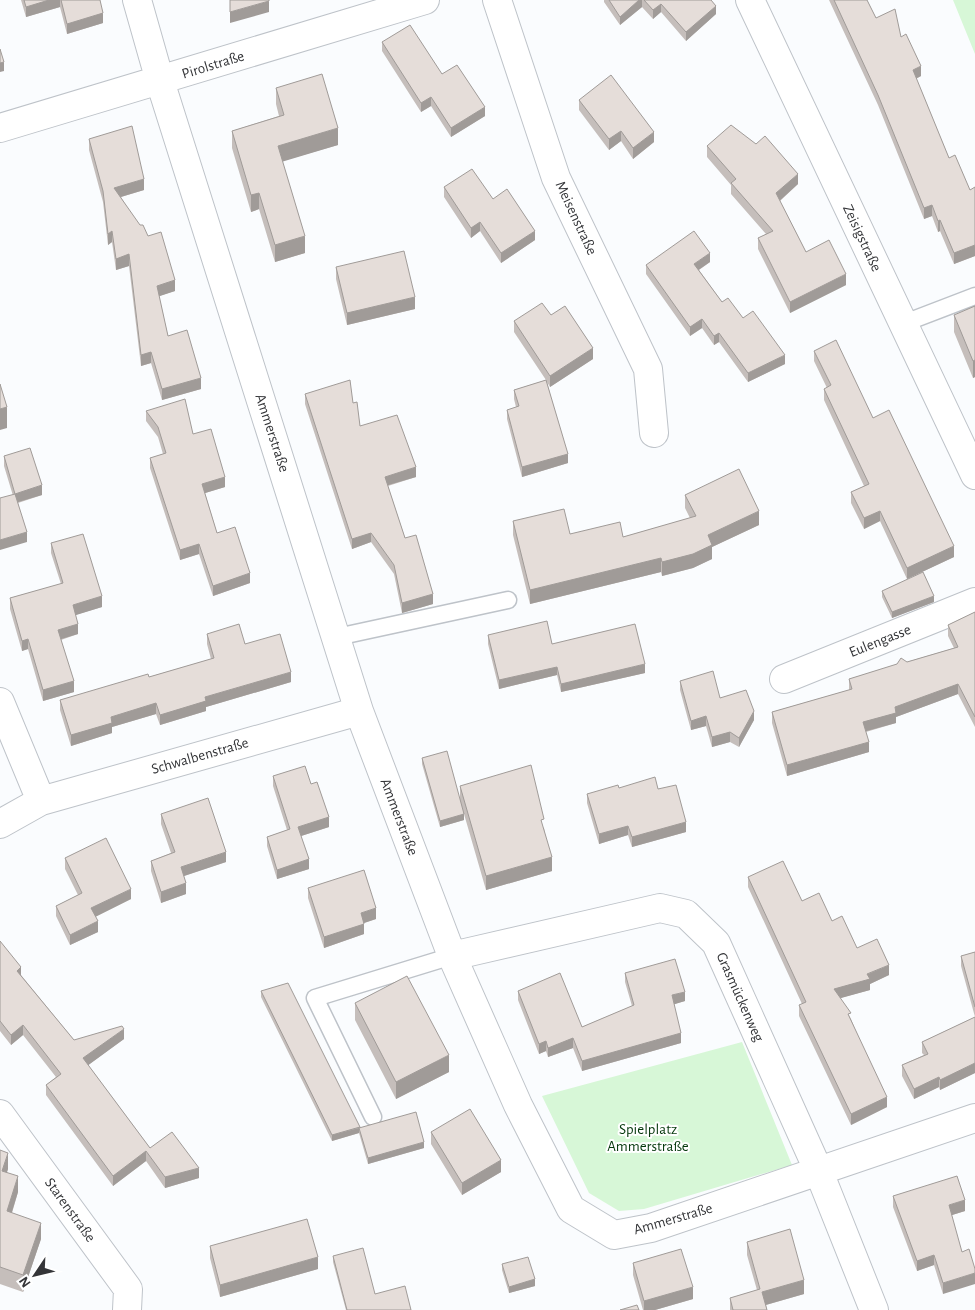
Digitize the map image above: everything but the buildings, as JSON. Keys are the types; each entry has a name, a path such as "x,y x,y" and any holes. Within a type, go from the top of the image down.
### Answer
{"street":[{"name":"Ammerstraße","path":"137,0 160,81 338,637 359,711 452,956 518,1105 571,1209 614,1235 651,1228 975,1118"},
{"name":"Pirolstraße","path":"0,128 425,0"},
{"name":"Meisenstraße","path":"497,0 556,178 648,369 654,434"},
{"name":"Zeisigstraße","path":"750,0 975,475"},
{"name":"Eulengasse","path":"784,680 975,602"},
{"path":"0,702 42,801"},
{"name":"Schwalbenstraße","path":"0,824 42,801 359,711"},
{"name":"Grasmückenweg","path":"452,956 660,908 686,914 716,943 819,1172 874,1310"},
{"name":"Starenstraße","path":"0,1114 128,1289 127,1310"}],"lane":[{"path":"902,324 975,296"},
{"path":"338,637 508,600"},
{"path":"373,1117 315,998 452,956"}],"green space":[{"path":"953,0 975,0 975,54"},
{"name":"Spielplatz Ammerstraße","path":"742,1042 792,1165 644,1209 619,1211 589,1193 542,1096"}]}
